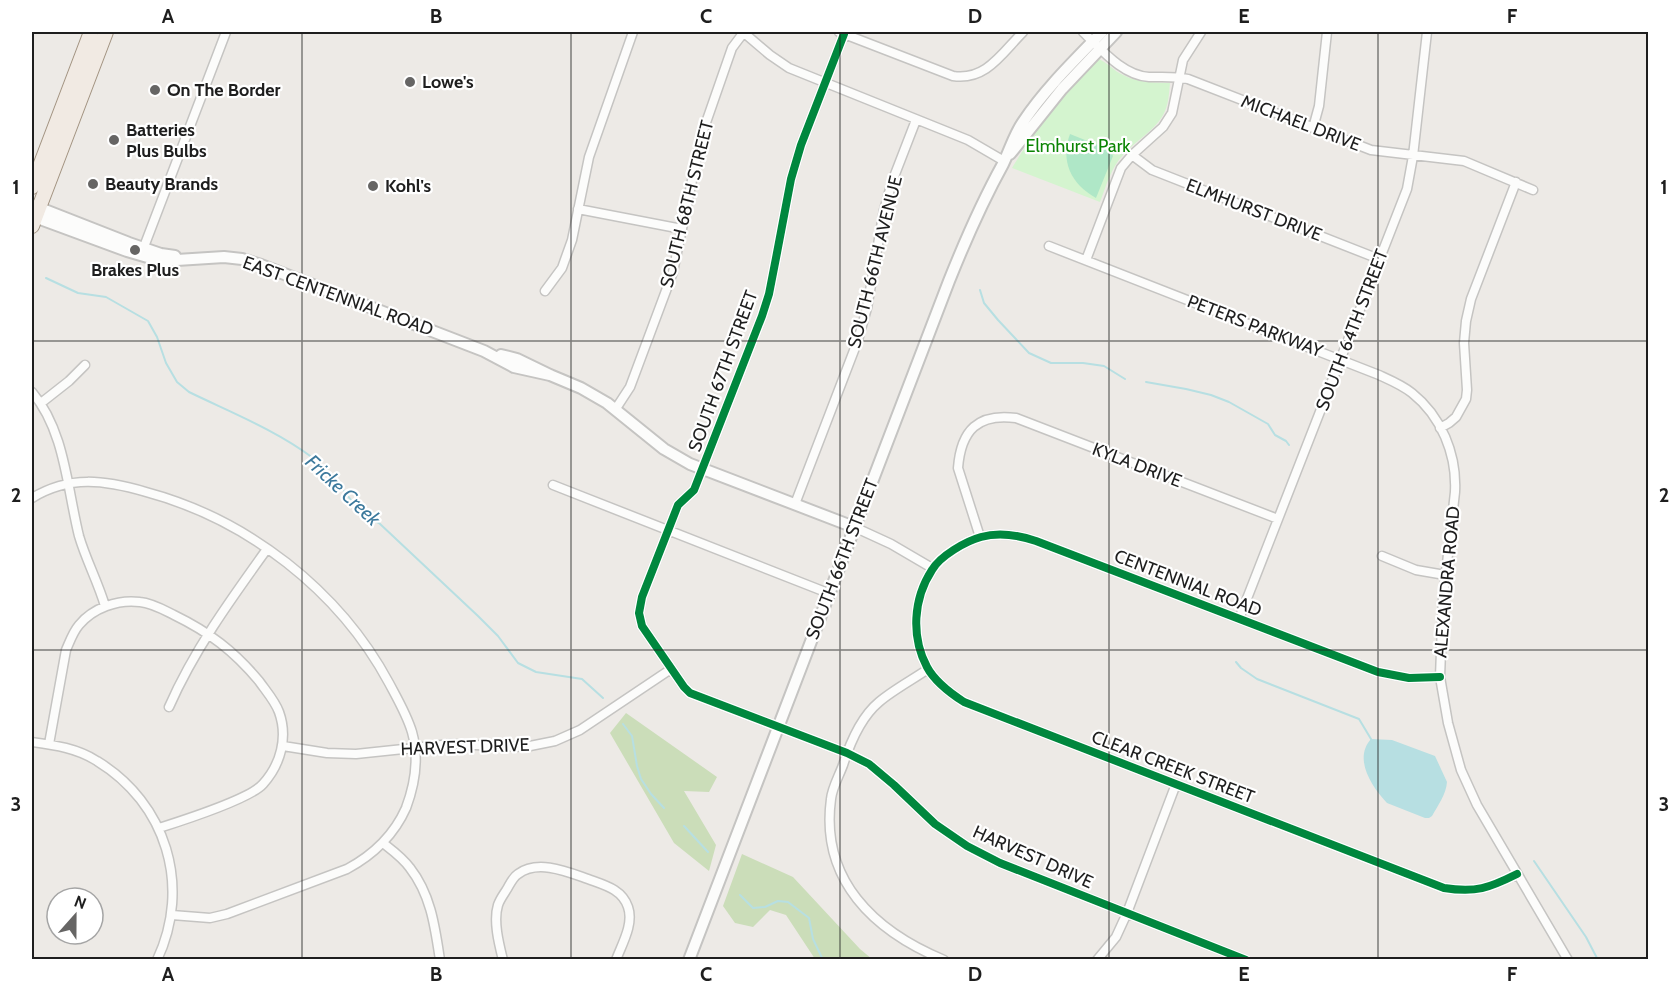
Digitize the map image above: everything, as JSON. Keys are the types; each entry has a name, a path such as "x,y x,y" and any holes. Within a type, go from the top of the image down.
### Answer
{"main road":[{"path":"32,187 91,32"},
{"path":"33,214 106,32"}],"street":[{"path":"142,251 226,32"},
{"path":"545,291 562,268 572,240 589,157 633,32"},
{"path":"744,32 789,68 968,140 1004,161"},
{"name":"SOUTH 68TH STREET","path":"615,410 630,387 673,272 701,137 732,48 744,32"},
{"path":"841,33 962,78 985,70 1023,32"},
{"name":"MICHAEL DRIVE","path":"1083,32 1130,72 1148,77 1179,77 1200,83 1371,150 1464,161 1533,190"},
{"name":"SOUTH 66TH STREET","path":"688,960 957,259 986,193 1004,161 1062,89 1096,44 1102,32"},
{"name":"SOUTH 66TH STREET","path":"1096,44 1116,32"},
{"path":"1086,260 1118,175 1132,155 1168,121 1175,104 1183,60 1201,32"},
{"path":"1313,128 1319,106 1327,32"},
{"name":"SOUTH 64TH STREET","path":"1239,619 1407,189 1427,32"},
{"name":"SOUTH 67TH STREET","path":"671,669 642,626 639,613 642,597 678,505 694,490 765,305 791,179 841,33"},
{"name":"SOUTH 66TH AVENUE","path":"795,504 858,340 867,308 884,210 892,182 916,120"},
{"name":"ELMHURST DRIVE","path":"1132,155 1152,170 1379,259"},
{"path":"1440,428 1456,417 1466,399 1464,343 1471,299 1516,182"},
{"path":"578,209 682,229"},
{"name":"EAST CENTENNIAL ROAD","path":"33,214 142,251 161,261 224,257 242,259 484,351 517,359 581,388 607,403 664,449 702,469 854,527"},
{"name":"PETERS PARKWAY","path":"1049,246 1379,375 1410,392 1431,413 1440,428"},
{"path":"41,403 86,365"},
{"path":"32,392 46,412 59,444 80,538 105,606"},
{"name":"KYLA DRIVE","path":"980,537 958,468 959,457 966,436 972,428 995,417 1016,418 1278,519"},
{"name":"ALEXANDRA ROAD","path":"1440,428 1450,452 1455,475 1445,575 1440,677 1448,723 1461,770 1478,805 1568,960"},
{"path":"32,498 43,491 68,484 96,481 119,484 164,496 236,528 307,579 347,620 378,663 402,706 412,732 416,764 409,800 391,833 366,858 347,868 227,914 210,918 172,915"},
{"path":"553,485 828,593"},
{"path":"854,527 891,544 932,568"},
{"name":"CENTENNIAL ROAD","path":"932,568 954,549 980,537 1008,535 1036,540 1378,672 1409,678 1440,677"},
{"path":"169,707 183,675 209,633 267,549"},
{"path":"1382,556 1407,567 1445,575"},
{"name":"CLEAR CREEK STREET","path":"932,568 921,592 916,613 921,654 928,669 945,690 964,702 1444,888 1475,891 1495,885 1517,874"},
{"path":"49,744 66,650 79,626 88,617 105,606 142,602 161,608 209,633 250,670 270,694 279,712 283,746 273,771 262,786 245,796 159,828"},
{"name":"HARVEST DRIVE","path":"283,746 327,753 356,754 451,744 525,747 555,741 580,730 671,669 690,693 847,753 869,764 935,824 967,846 1000,863 1246,960"},
{"path":"928,669 877,703 859,727 831,797 829,833 838,867 858,903 885,928 944,960"},
{"path":"32,742 71,749 96,759 118,776 143,801 159,828 170,861 173,888 172,915 168,933 157,960"},
{"path":"1097,960 1116,936 1176,784"},
{"path":"383,843 410,867 425,891 432,910 440,960"},
{"path":"503,960 497,924 498,904 518,874 537,867 561,869 608,886 624,899 630,915 629,924 616,960"}],"green space":[{"name":"Elmhurst Park","path":"1099,59 1129,78 1146,82 1170,83 1167,104 1161,118 1119,160 1109,177 1100,202 1012,168 1062,96"},
{"path":"1070,134 1110,150 1113,156 1096,198 1080,186 1070,171 1066,153"},
{"path":"626,713 717,777 709,792 684,791 716,845 709,871 674,843 610,733"},
{"path":"742,854 793,877 872,959 815,959 786,915 770,910 753,927 735,923 723,906"}],"water":[{"path":"1371,739 1392,740 1435,756 1447,782 1443,796 1432,816 1425,818 1387,803 1381,796 1364,764 1366,747"}],"waterway":[{"name":"Fricke Creek","path":"46,278 78,293 106,297 148,321 157,337 166,363 177,382 189,392 268,430 318,462 365,515 379,523 498,636 518,663 536,672 582,679 603,698"},
{"path":"980,290 984,303 1029,353 1051,363 1083,363 1104,366 1125,379"},
{"path":"1146,382 1211,395 1229,402 1268,424 1275,435 1289,445"},
{"path":"1236,662 1257,679 1359,719 1371,739"},
{"name":"Fricke Creek","path":"623,724 632,736 641,779 664,808"},
{"name":"Fricke Creek","path":"684,826 708,852"},
{"path":"1534,861 1586,937 1598,960"},
{"name":"Fricke Creek","path":"740,895 753,908 765,907 778,901 788,902 809,918 813,939 823,960"}],"cycle path":[{"path":"844,34 801,145 791,179 769,294 762,316 694,490 678,505 642,597 639,613 642,626 690,693 847,753 869,764 935,824 967,846 1000,863 1246,960"},
{"path":"1440,677 1409,678 1378,672 1036,541 1002,534 981,537 947,554 932,570 926,581 916,618 918,643 927,667 948,691 964,702 1444,888 1465,890 1482,888 1517,874"}],"place":[{"name":"Lowe's","path":"410,82"},
{"name":"On The Border","path":"155,90"},
{"name":"Batteries Plus Bulbs","path":"114,140"},
{"name":"Beauty Brands","path":"93,184"},
{"name":"Kohl's","path":"373,186"},
{"name":"Brakes Plus","path":"135,250"}]}
